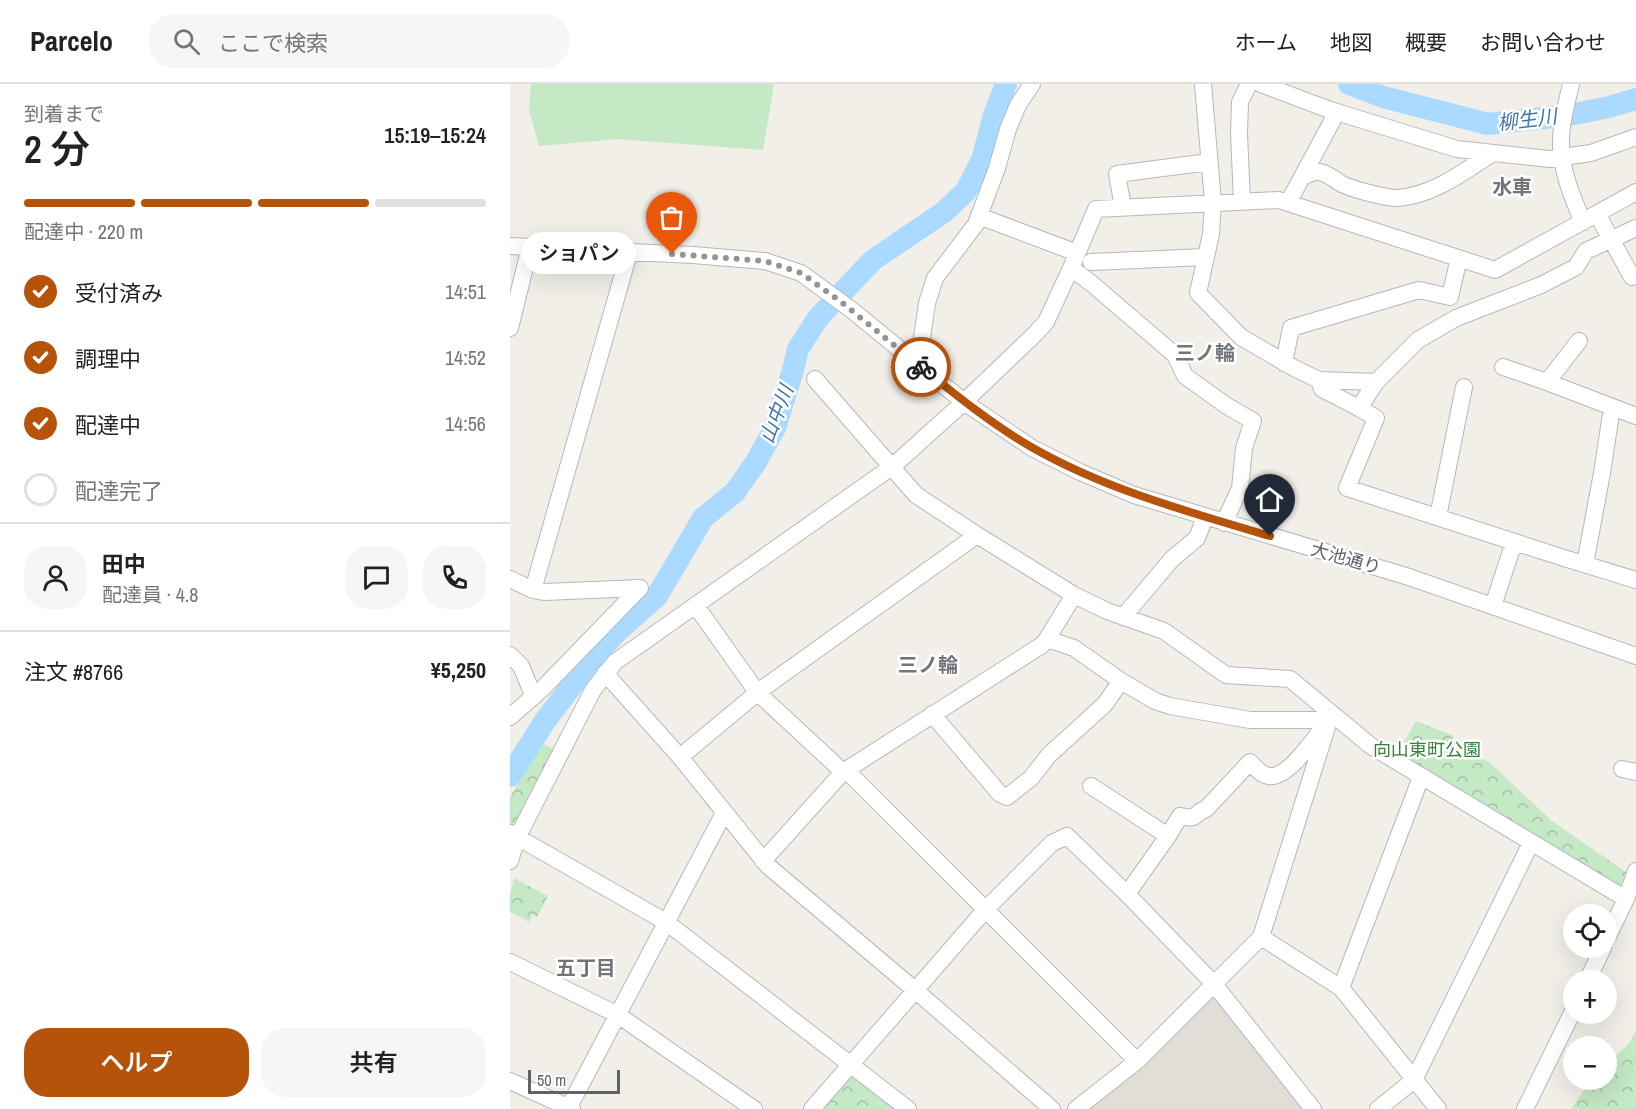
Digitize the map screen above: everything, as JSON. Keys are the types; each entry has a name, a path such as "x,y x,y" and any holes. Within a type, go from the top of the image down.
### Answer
{"street":[{"path":"918,365 927,303 935,278 976,224 998,168 1008,129 1018,105 1032,84"},
{"path":"1203,84 1213,202 1211,234 1198,292 1240,337 1284,363 1319,380 1376,382"},
{"path":"1242,201 1240,102 1249,84"},
{"path":"1261,84 1337,112 1457,149 1549,159 1591,153 1636,137"},
{"path":"1570,88 1561,141 1562,156 1572,196 1611,240 1632,277"},
{"path":"1288,203 1337,112"},
{"path":"1302,177 1317,172 1331,176 1340,183 1353,188 1396,198 1426,192 1448,183 1493,153"},
{"path":"1123,207 1117,174 1209,162"},
{"path":"510,861 513,836 593,690 605,673 615,662 893,466 964,402 1046,322 1081,256 1096,209 1279,200 1496,270 1636,192"},
{"path":"979,216 1081,256 1205,257"},
{"path":"1359,408 1376,382 1418,340 1456,318 1541,285 1576,267 1586,251 1636,228"},
{"name":"大池通り","path":"510,246 765,261 801,273 828,291 964,402 1032,448 1080,472 1134,495 1406,576 1636,656"},
{"path":"510,328 530,247"},
{"path":"533,590 629,253"},
{"path":"1081,256 1088,281 1175,355 1185,375 1227,406 1253,421 1244,448 1240,488 1224,523"},
{"path":"1284,363 1291,328 1419,290 1450,297 1459,258"},
{"path":"1546,382 1579,341"},
{"path":"1503,367 1636,416"},
{"path":"815,379 916,495 977,535 1074,595 1107,611 1164,631 1226,675 1290,679 1334,719 1371,746 1626,899"},
{"path":"1319,380 1322,389 1376,418 1347,488 1636,580"},
{"path":"1437,517 1464,387"},
{"path":"1585,564 1612,407"},
{"path":"1123,617 1172,559 1197,538 1205,516"},
{"path":"680,757 757,692 977,535"},
{"path":"1493,606 1514,542"},
{"path":"510,579 533,590 544,592 640,588 542,689 510,717"},
{"path":"764,861 843,772 1041,645 1074,595"},
{"path":"696,606 757,692 843,772 850,774 1137,1061"},
{"path":"1047,639 1074,648 1121,681 1155,701 1170,706 1250,720 1334,719"},
{"path":"510,655 520,666 533,696"},
{"path":"605,673 680,757 764,861 1052,1109"},
{"path":"932,714 1000,794 1007,797 1031,778 1049,756 1105,704 1121,681"},
{"path":"1127,894 1180,816 1196,817 1250,762 1262,774 1276,776 1298,760 1312,739 1334,719"},
{"path":"1076,1109 1137,1061 1261,937 1334,719"},
{"path":"1341,988 1420,777"},
{"path":"1091,786 1168,836"},
{"path":"510,1081 570,1108 724,813"},
{"path":"513,836 666,922 908,1109"},
{"path":"812,1109 986,909 1052,843 1067,836 1214,984 1313,1109"},
{"path":"1378,1109 1414,1080 1531,843"},
{"path":"1617,917 1636,871"},
{"path":"1261,937 1341,988 1438,1109"},
{"path":"510,962 618,1015 754,1109"},
{"path":"1525,1109 1567,1024"}],"shaded area":[{"path":"1215,994 1306,1109 1087,1109"}],"green space":[{"path":"531,84 774,84 763,150 618,139 539,146 529,110"},
{"name":"向山東町公園","path":"1416,721 1454,736 1450,746 1489,762 1552,821 1626,872 1621,885 1616,888 1397,754"},
{"path":"542,744 555,749 515,825 511,828 510,797"},
{"path":"514,878 548,896 537,917 533,915 529,922 510,912 510,895"},
{"path":"1636,1031 1636,1109 1571,1109 1584,1090 1617,1090 1617,1056 1629,1043"},
{"path":"854,1071 901,1109 819,1109"}],"waterway":[{"name":"山中川","path":"510,776 545,721 595,655 657,596 703,518 735,492 756,462 775,428 798,349 818,318 873,260 944,212 966,191 982,160 994,115 1006,84"},
{"name":"柳生川","path":"1349,84 1383,97 1488,124 1580,113 1636,99"}],"way so far":[{"path":"672,254 765,261 801,273 828,291 921,367"}],"place":[{"name":"ショパン","path":"672,254"}],"district":[{"name":"水車","path":"1512,186"},
{"name":"三ノ輪","path":"1205,352"},
{"name":"三ノ輪","path":"928,664"},
{"name":"五丁目","path":"586,967"}],"route":[{"path":"921,367 964,402 1032,448 1080,472 1134,495 1270,536"}]}
